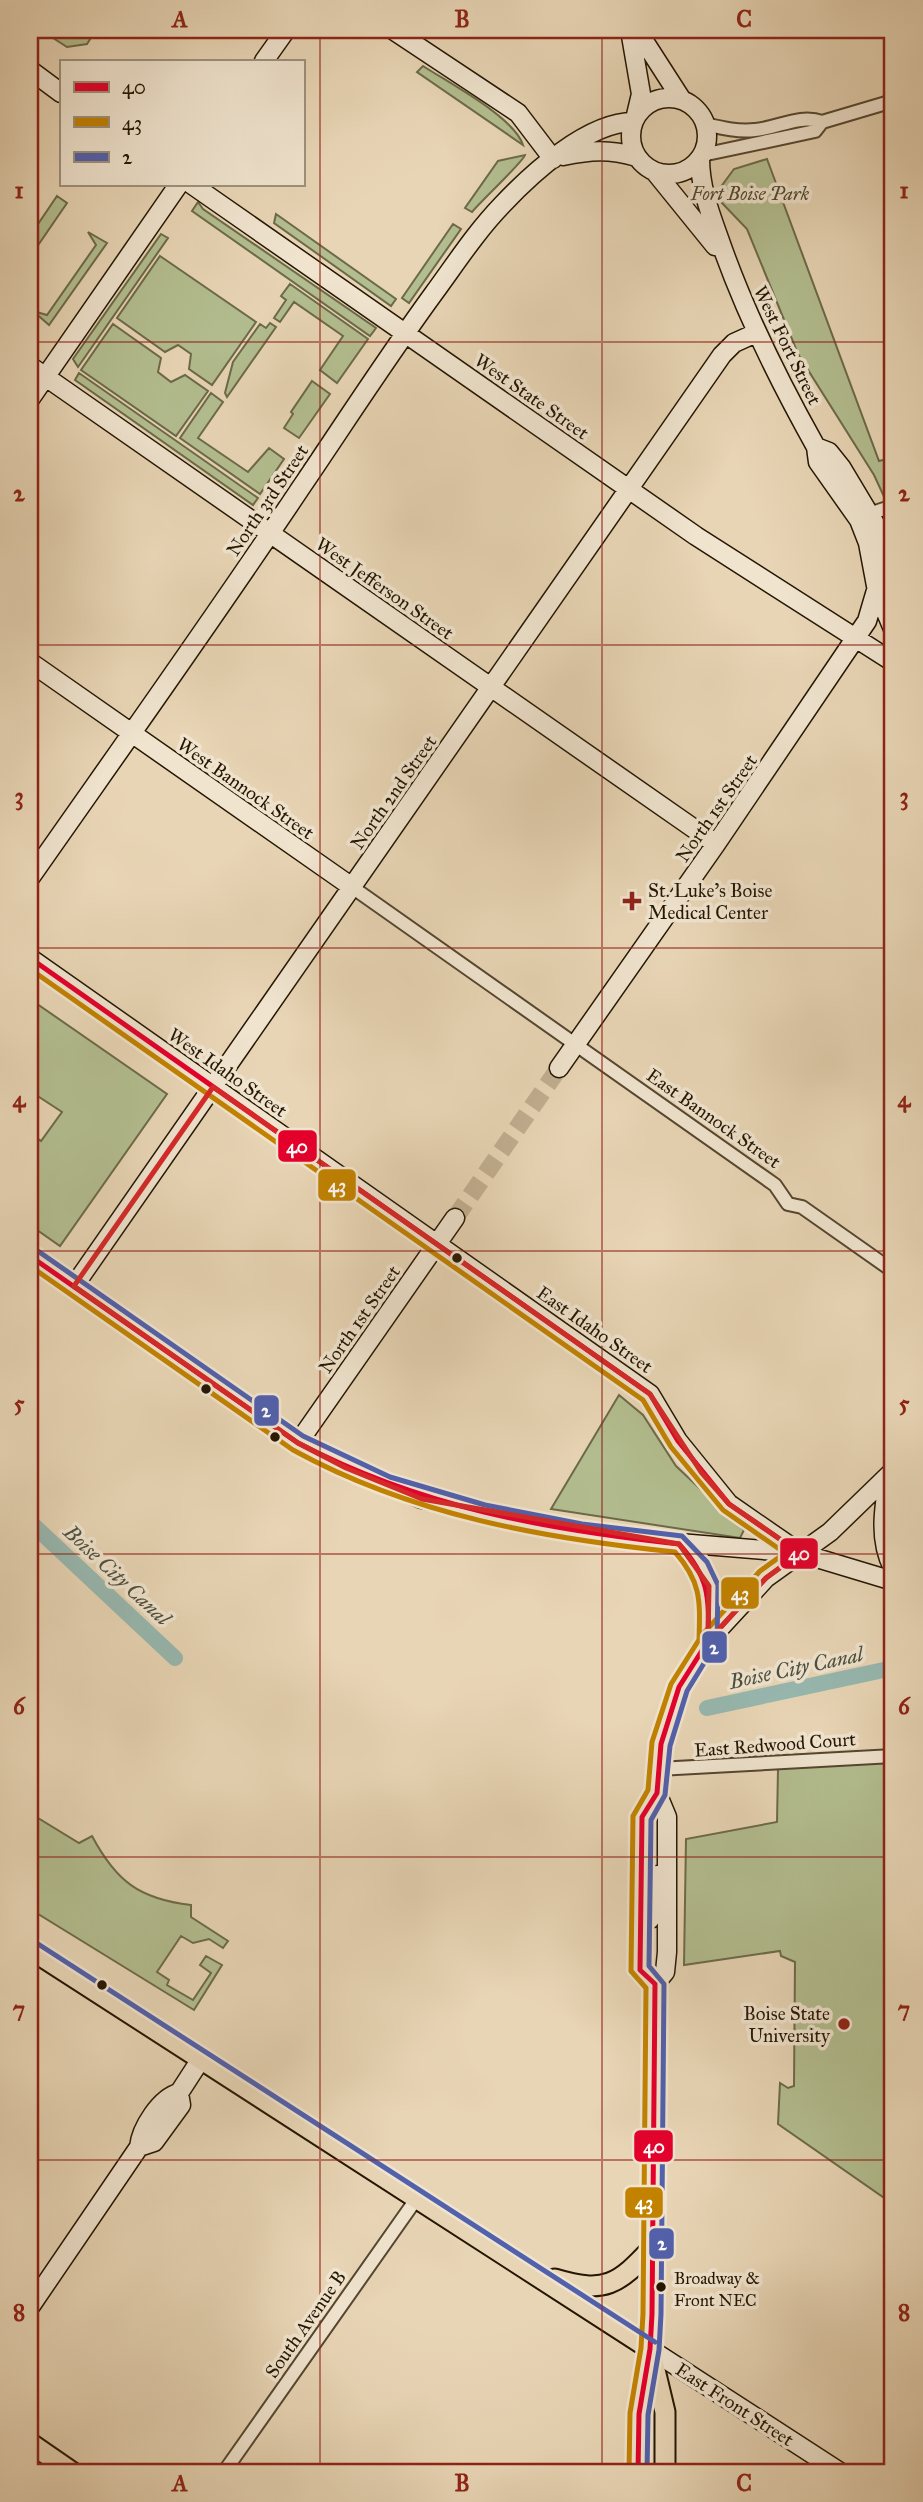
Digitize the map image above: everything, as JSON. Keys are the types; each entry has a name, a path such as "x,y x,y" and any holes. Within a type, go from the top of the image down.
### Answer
{"main road":[{"name":"East Front Street","path":"30,1949 650,2349"},
{"path":"530,2271 595,2288 609,2285 634,2267 653,2247"},
{"path":"638,2472 639,2414 650,2349"},
{"path":"650,2349 664,2412 665,2472"},
{"path":"30,2443 72,2472"}],"street":[{"path":"265,60 286,30"},
{"path":"393,30 518,113 553,159"},
{"path":"630,30 641,94 631,137 637,157 655,172 677,173 687,170 701,156 707,134 705,124 700,114 671,89 637,30"},
{"path":"30,71 60,92"},
{"path":"635,119 656,100 682,100"},
{"path":"701,156 815,131 822,122 893,101"},
{"path":"705,124 731,130 757,130 811,118 822,122"},
{"name":"North 3rd Street","path":"30,878 271,533 405,333 476,235 503,204 553,159 580,139 619,122 635,119"},
{"name":"North 3rd Street","path":"553,159 594,149 613,150 637,157"},
{"name":"West Fort Street","path":"701,156 703,193 726,260 756,333 816,447 818,462 859,520 868,543 877,592"},
{"name":"West Fort Street","path":"655,172 726,260"},
{"path":"30,399 178,186"},
{"name":"West State Street","path":"194,186 629,489 893,662"},
{"name":"North 2nd Street","path":"74,1286 722,355 734,343 756,333"},
{"name":"West Jefferson Street","path":"30,366 716,845"},
{"name":"West Fort Street","path":"816,447 829,452 872,513 881,546 883,570 877,592 867,621 853,638"},
{"path":"872,513 893,506"},
{"path":"877,592 893,629"},
{"name":"North 1st Street","path":"559,1068 837,669 853,638"},
{"name":"West Bannock Street","path":"30,662 577,1044"},
{"name":"West Idaho Street","path":"30,958 437,1244"},
{"name":"East Bannock Street","path":"577,1044 775,1185 788,1205 802,1207 893,1271"},
{"name":"North 1st Street","path":"298,1443 455,1218"},
{"name":"East Idaho Street","path":"437,1244 650,1394 678,1441 729,1504 800,1553"},
{"path":"30,1256 298,1443 346,1468 422,1499 619,1538 800,1553 893,1581"},
{"path":"650,2349 655,1984 640,1970 640,1922 642,1817 657,1793 661,1744 680,1684 708,1641 766,1578 830,1532 891,1473"},
{"path":"891,1473 883,1519 885,1543 893,1568"},
{"path":"679,1544 700,1567 709,1586 708,1641"},
{"name":"East Redwood Court","path":"659,1769 893,1756"},
{"path":"655,1984 664,1976 666,1966 667,1817 657,1793"},
{"path":"640,1922 650,1919 657,1875 667,1864"},
{"path":"30,2307 139,2147 141,2134 169,2096 179,2093 201,2059"},
{"name":"South Avenue B","path":"225,2472 417,2198"},
{"name":"East Front Street","path":"650,2349 840,2472"}],"highlighted area":[{"path":"213,1087 650,1394 701,1472 729,1504 800,1553 766,1578 708,1641 709,1586 679,1544 422,1499 346,1468 298,1443 74,1286"}],"green space":[{"path":"54,30 84,30 92,36 87,44 67,47 50,36"},
{"path":"423,66 494,112 517,134 523,145 417,72"},
{"path":"525,155 472,212 465,208 498,161"},
{"name":"Fort Boise Park","path":"767,159 879,461 891,458 893,463 893,516 874,475 798,354 747,229 721,202 720,188 734,169"},
{"path":"57,196 67,203 30,257 30,236"},
{"path":"198,202 203,209 376,328 370,336 192,211"},
{"path":"276,214 396,299 391,306 274,223"},
{"path":"453,224 461,229 409,303 402,298"},
{"path":"88,232 107,243 49,325 33,311 47,315 96,245"},
{"path":"161,234 168,238 78,367 73,359"},
{"path":"160,256 256,322 212,385 189,369 191,354 178,345 165,352 117,318"},
{"path":"290,284 368,339 337,383 320,370 343,336 294,302 280,322 274,318 286,300 281,296"},
{"path":"270,323 276,327 227,397 225,393 233,362 260,324 266,328"},
{"path":"113,324 161,358 158,372 171,382 185,375 208,391 176,436 81,370"},
{"path":"79,373 258,498 253,505 75,380"},
{"path":"312,381 330,394 299,438 284,428 293,414 291,412"},
{"path":"211,393 223,402 198,438 248,472 269,448 284,459 260,494 180,438"},
{"path":"30,999 167,1094 60,1246 30,1225 30,1133 41,1141 62,1112 30,1091"},
{"path":"619,1395 643,1415 676,1466 744,1530 740,1538 551,1509"},
{"name":"Boise State University","path":"893,1752 893,2204 778,2124 780,2083 788,2088 794,2086 795,1962 781,1956 780,1951 684,1965 686,1839 777,1822 778,1769"},
{"path":"38,1818 79,1843 92,1836 110,1865 131,1885 157,1898 191,1905 191,1917 228,1941 223,1948 209,1939 193,1943 181,1936 157,1972 169,1980 167,1985 193,2000 211,1973 200,1965 206,1956 222,1965 194,2010 30,1909 30,1830"}],"waterway":[{"name":"Boise City Canal","path":"30,1522 175,1658"},
{"name":"Boise City Canal","path":"707,1708 893,1668"}],"tunnel":[{"path":"455,1218 559,1068"}],"transit line":[{"name":"40","path":"30,958 650,1394 678,1441 729,1504 800,1553 766,1578 708,1641 679,1687 661,1744 657,1793 642,1817 640,1970 655,1984 652,2314 650,2349 639,2414 638,2472"},
{"name":"43","path":"30,969 643,1400 671,1447 723,1510 785,1553 760,1571 702,1635 671,1684 652,1742 648,1790 633,1816 631,1971 646,1988 643,2314 641,2348 630,2413 629,2472"},
{"name":"2","path":"35,1249 303,1436 390,1477 485,1505 582,1524 682,1536 707,1562 718,1585 717,1642 687,1691 670,1746 665,1795 651,1820 649,1966 664,1984 661,2314 659,2350 648,2415 647,2472"},
{"name":"40","path":"30,1256 298,1443 344,1465 390,1484 483,1512 579,1531 679,1544 697,1567 706,1589 708,1641"},
{"name":"43","path":"30,1266 293,1450 338,1472 384,1491 478,1520 576,1539 675,1552 690,1573 698,1593 699,1641"},
{"name":"2","path":"35,1942 655,2342"}],"place":[{"name":"St. Luke's Boise Medical Center","path":"632,901"},
{"name":"Boise State University","path":"844,2024"},
{"name":"Broadway & Front NEC","path":"661,2287"}]}
